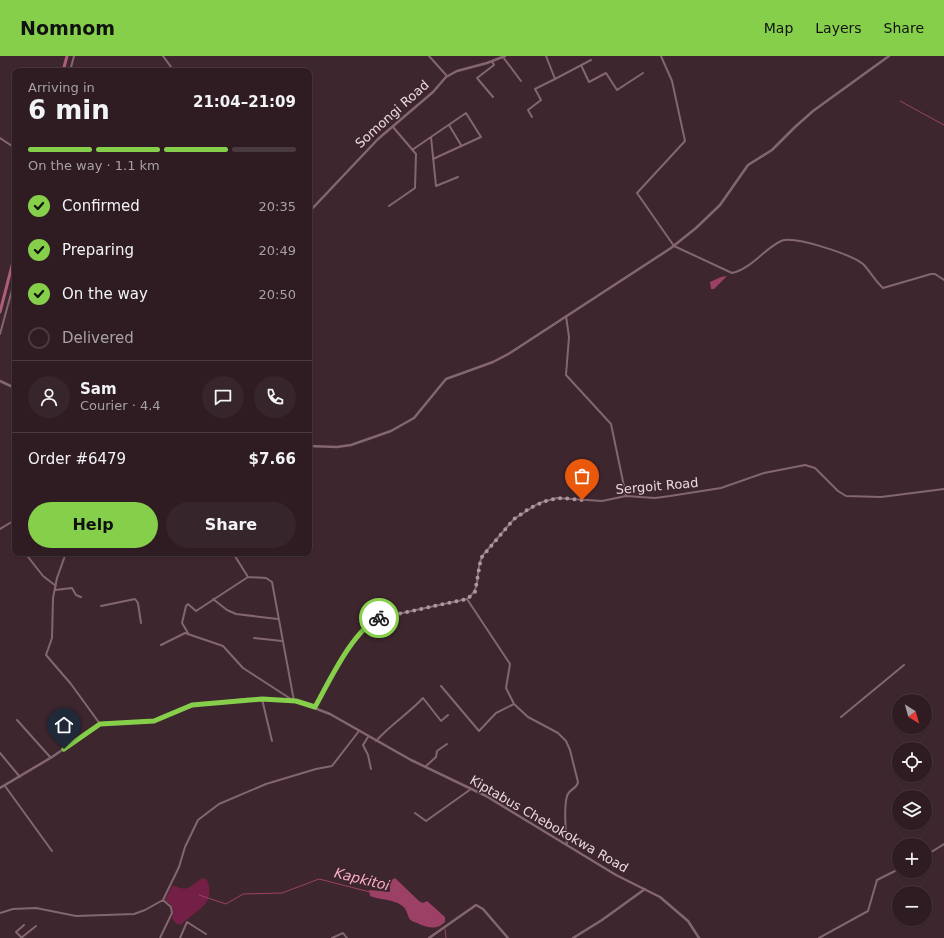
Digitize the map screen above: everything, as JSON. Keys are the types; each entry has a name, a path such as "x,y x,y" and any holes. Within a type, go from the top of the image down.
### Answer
{"main road":[{"path":"64,68 67,56"},
{"path":"0,312 12,269"}],"street":[{"path":"71,68 74,56"},
{"path":"163,56 172,68"},
{"path":"428,56 447,76"},
{"path":"546,56 554,79"},
{"path":"661,56 672,81 685,141 637,193 674,246 732,273 749,264 781,241 792,240 814,244 856,260 864,265 883,288 931,274 935,274 944,280"},
{"path":"312,446 337,447 351,445 391,431 414,418 446,379 493,362 674,246 720,205 748,165 772,150 795,126 813,111 889,56"},
{"path":"504,57 521,81"},
{"name":"Somongi Road","path":"312,209 348,169 433,92 447,76 458,71 504,57"},
{"path":"532,117 528,110 541,100 535,88 590,60"},
{"path":"492,61 494,65 477,78 493,97"},
{"path":"581,65 589,82 606,73 617,90 644,73"},
{"path":"412,150 466,113 481,137 433,158"},
{"path":"449,124 461,145"},
{"path":"389,206 415,188 416,154 393,127"},
{"path":"431,137 436,186 458,177"},
{"path":"0,138 12,146"},
{"path":"0,334 12,290"},
{"path":"566,316 569,337 566,375 611,424 626,496"},
{"path":"0,381 12,387"},
{"name":"Sergoit Road","path":"467,599 475,592 480,561 483,555 509,523 520,514 539,503 552,499 567,498 602,501 626,496 655,498 730,486 764,473 805,465 815,468 842,495 850,497 889,496 944,489"},
{"path":"0,529 12,522"},
{"path":"27,556 43,576 56,588 72,588 76,595 81,597"},
{"path":"0,788 51,758 100,724 71,684 46,655 52,638 53,598 65,556"},
{"path":"235,556 248,577"},
{"path":"188,633 182,623 186,606 188,604 196,610 248,577 270,580 294,701"},
{"path":"101,606 136,599 141,623"},
{"path":"213,599 227,610 236,614 278,619"},
{"path":"315,707 342,658 373,621 386,616 467,599 510,664 506,688 514,704 528,717 558,733 566,741 570,750 578,782 577,787 568,793 566,804 567,845"},
{"path":"161,645 182,633 188,633 223,646 243,668 294,701"},
{"path":"254,638 282,641"},
{"path":"841,717 904,665"},
{"path":"440,686 479,731 485,727 496,713 514,704"},
{"path":"376,741 414,708 423,698 441,721 448,715"},
{"path":"262,699 272,741"},
{"name":"Kiptabus Chebokokwa Road","path":"100,724 154,721 192,705 262,699 294,701 315,707 425,767 471,789 616,875 660,897 684,917 699,938"},
{"path":"17,720 51,758"},
{"path":"0,913 13,909 36,908 76,916 134,914 155,906 163,900 179,867 184,851 198,820 219,804 266,784 316,769 332,766 359,731"},
{"path":"368,737 363,745 371,769"},
{"path":"425,767 436,757 437,751 447,744"},
{"path":"0,754 20,777"},
{"path":"5,786 52,851"},
{"path":"415,813 426,821 471,789"},
{"path":"932,852 944,844"},
{"path":"819,938 868,911 877,880 892,872"},
{"path":"573,938 607,917 645,889"},
{"path":"160,938 172,913 171,907 163,900"},
{"path":"429,938 476,905 483,909 508,938"},
{"path":"180,938 187,922 206,934"},
{"path":"24,925 16,932 21,938 36,926"},
{"path":"332,938 342,933 347,938"}],"shaded area":[{"path":"727,276 714,289 711,289 710,282"},
{"path":"203,878 207,880 209,888 207,901 204,906 182,924 177,924 172,919 173,908 165,900 173,885 184,889 190,887 198,880"},
{"path":"395,878 419,901 423,903 427,901 445,917 445,922 436,927 423,925 411,920 403,906 398,903 370,896 369,890 390,892 390,881"}],"waterway":[{"path":"900,101 944,125"},
{"name":"Kapkitoi","path":"199,895 226,904 243,894 282,893 319,879 370,892"},
{"name":"Kapkitoi","path":"445,929 446,938"}],"way so far":[{"path":"379,618 467,599 475,592 481,558 509,523 530,508 548,500 557,498 571,498 582,500"}],"route":[{"path":"64,749 100,724 114,722 154,721 192,705 247,699 262,699 296,701 315,707 342,658 366,627 379,618"}]}
